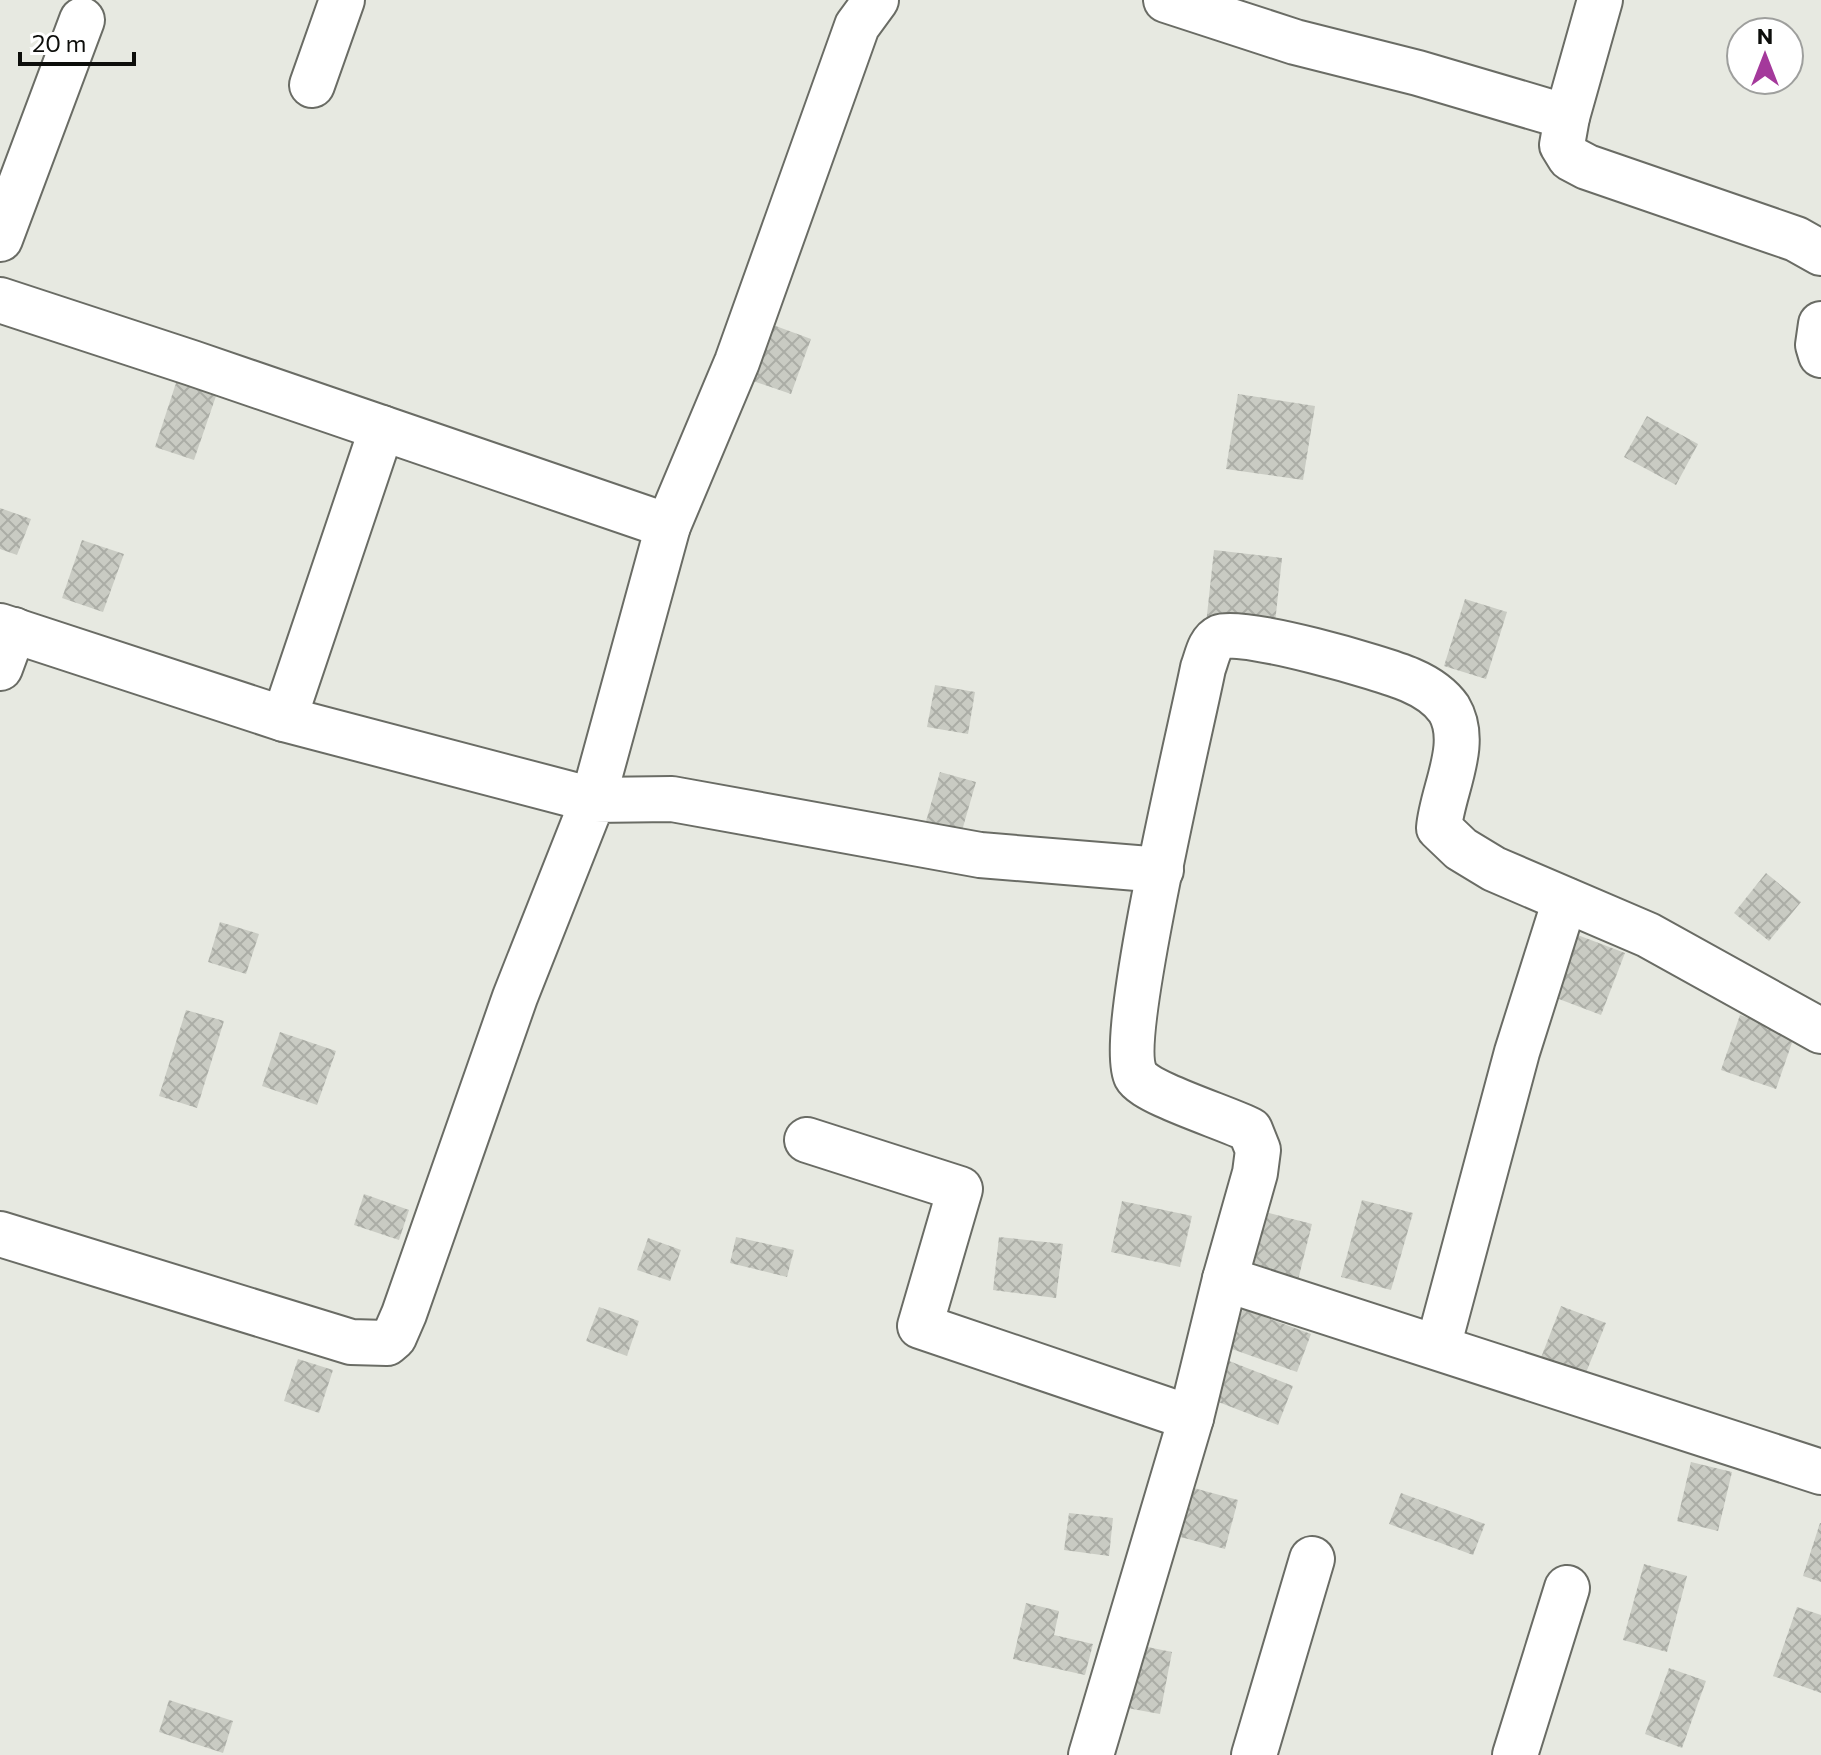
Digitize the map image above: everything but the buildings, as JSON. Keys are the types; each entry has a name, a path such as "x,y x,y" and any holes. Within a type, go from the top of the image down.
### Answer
{"street":[{"path":"312,85 342,0"},
{"path":"2,1243 351,1342 387,1343 394,1337 515,997 593,800 668,526 737,362 857,26 876,0"},
{"path":"1166,0 1295,42 1418,73 1567,117"},
{"path":"1600,0 1567,117 1562,145 1570,158 1587,167 1796,239 1821,253"},
{"path":"0,239 82,20"},
{"path":"0,300 668,526"},
{"path":"1821,324 1818,345 1821,355"},
{"path":"284,719 382,428"},
{"path":"1091,1755 1191,1418 1255,1173 1258,1150 1250,1130 1225,1117 1155,1092 1136,1077 1132,1053 1136,996 1161,870 1203,668 1210,647 1216,640 1233,635 1288,645 1392,673 1438,696 1449,710 1456,732 1454,762 1441,807 1439,828 1461,849 1494,869 1648,935 1821,1031"},
{"path":"5,641 284,719 593,800 672,799 980,855 1161,870"},
{"path":"1438,1347 1517,1052 1565,900"},
{"path":"807,1140 960,1189 920,1326 1191,1418"},
{"path":"1225,1279 1821,1472"},
{"path":"1254,1755 1312,1559"},
{"path":"1515,1755 1567,1588"}]}
